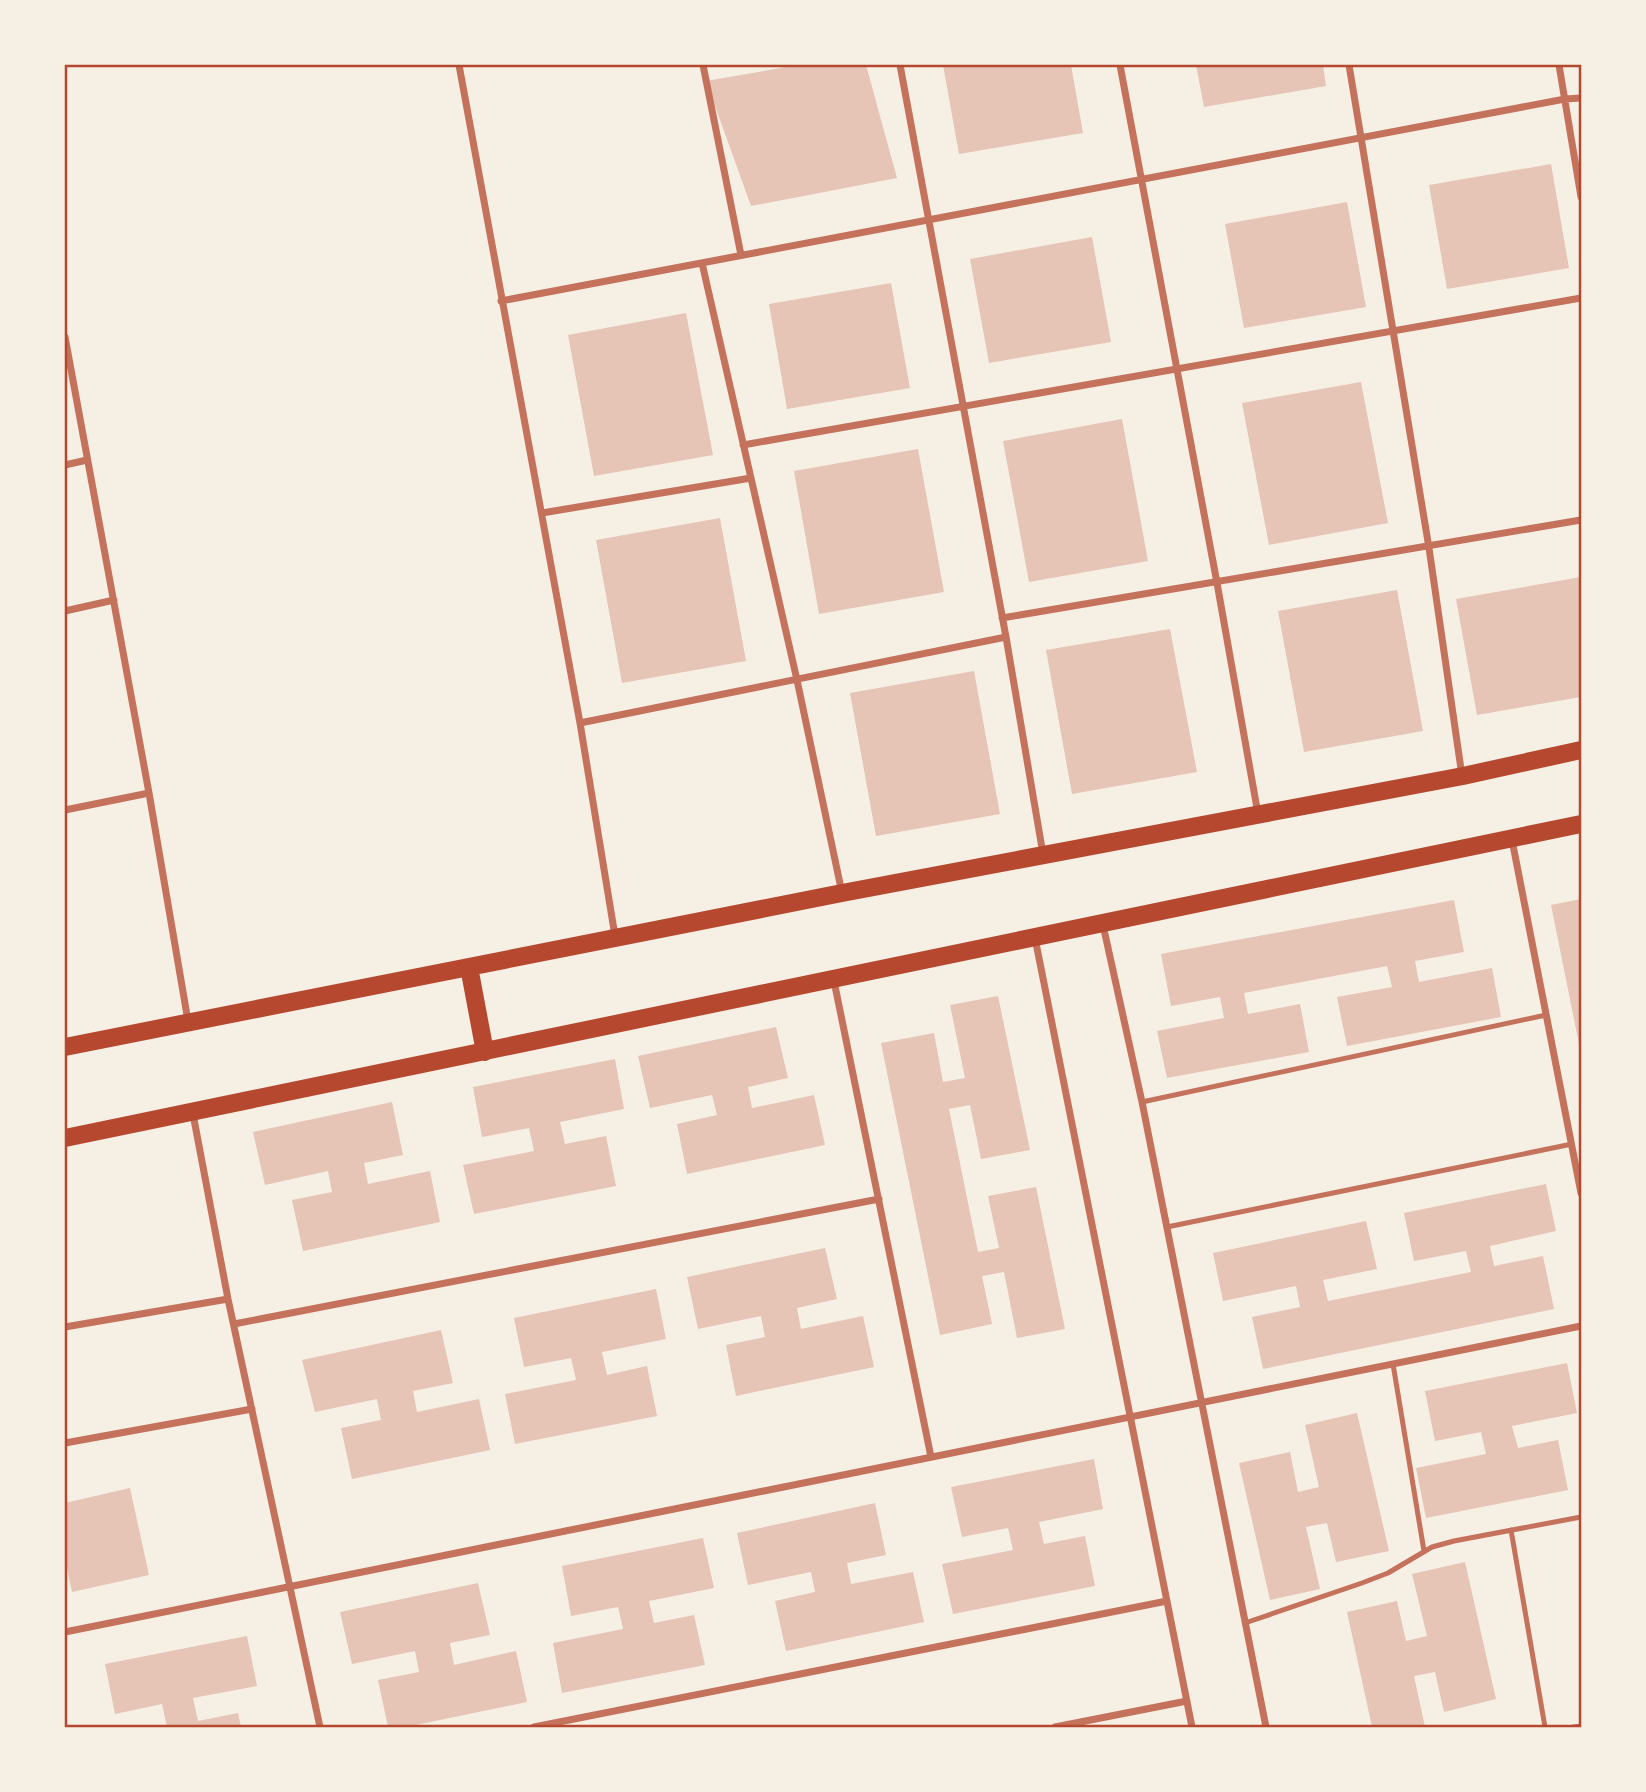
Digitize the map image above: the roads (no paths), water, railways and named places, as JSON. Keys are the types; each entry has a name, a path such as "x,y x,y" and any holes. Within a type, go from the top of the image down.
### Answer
{"main road":[{"path":"65,1047 616,940 842,893 1462,776 1581,750"},
{"path":"65,1138 1581,824"},
{"path":"469,967 485,1052"}],"street":[{"path":"459,65 580,723 616,940"},
{"path":"703,65 741,255"},
{"path":"900,65 1003,618 1043,855"},
{"path":"1120,65 1258,814"},
{"path":"1349,65 1429,548 1462,776"},
{"path":"1559,65 1581,197"},
{"path":"501,301 1362,137 1581,98"},
{"path":"702,263 797,680 842,893"},
{"path":"744,445 1581,298"},
{"path":"65,337 189,1021"},
{"path":"65,465 87,460"},
{"path":"542,513 751,478"},
{"path":"1003,618 1429,548 1581,520"},
{"path":"65,611 114,600"},
{"path":"580,723 1006,637"},
{"path":"65,810 149,793"},
{"path":"1512,839 1581,1193"},
{"path":"1102,924 1142,1101 1266,1727"},
{"path":"1035,938 1192,1727"},
{"path":"834,980 931,1457"},
{"path":"193,1113 228,1299 320,1727"},
{"path":"234,1324 878,1199"},
{"path":"65,1327 228,1299"},
{"path":"65,1632 1581,1326"},
{"path":"65,1443 252,1409"},
{"path":"534,1727 1167,1601"},
{"path":"1055,1727 1187,1701"}],"lane":[{"path":"1142,1101 1546,1015"},
{"path":"1167,1227 1572,1144"},
{"path":"1393,1364 1424,1551"},
{"path":"1245,1623 1388,1573 1424,1551 1454,1541 1581,1517"},
{"path":"1511,1530 1545,1727"},
{"path":"1573,1727 1581,1726"}]}
